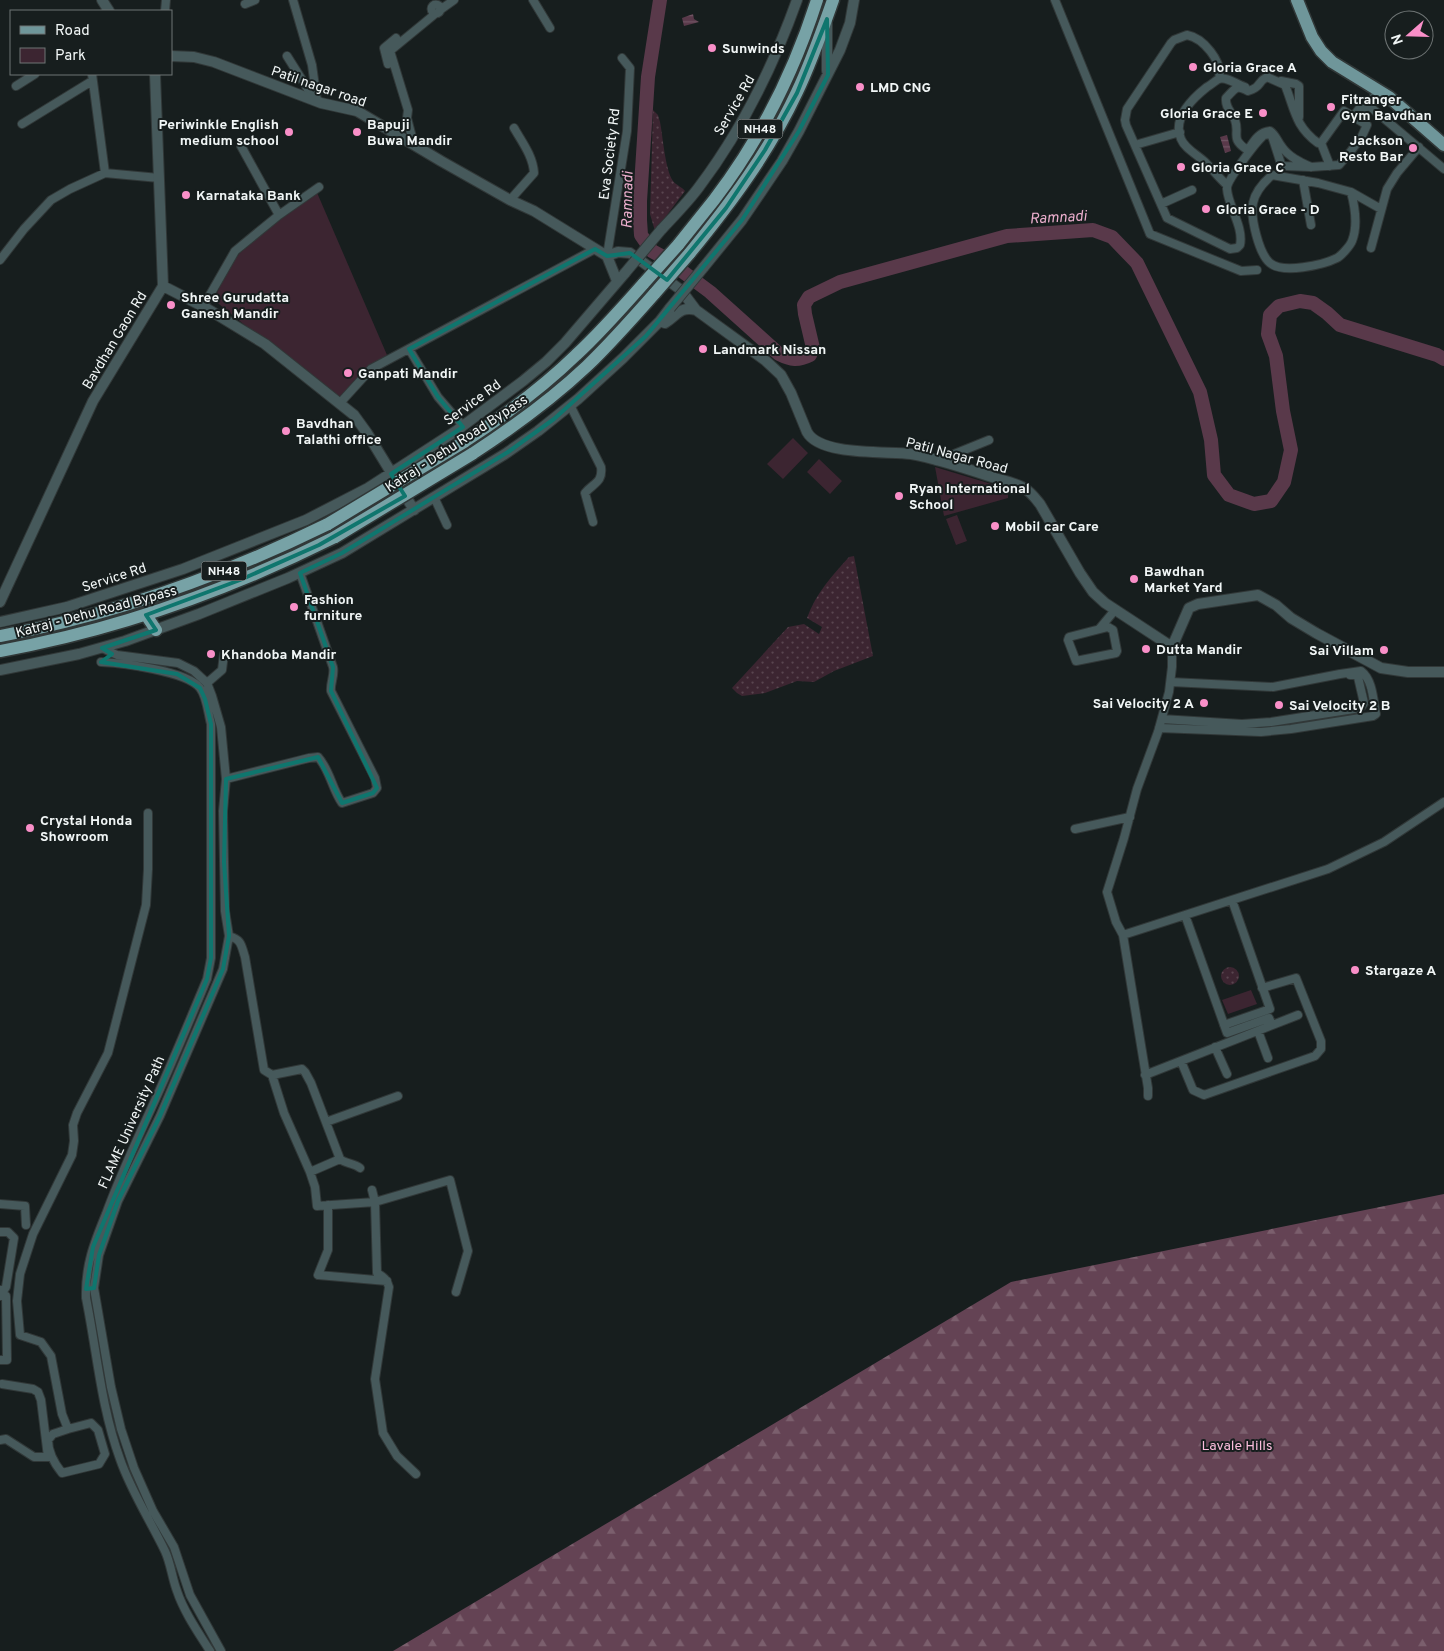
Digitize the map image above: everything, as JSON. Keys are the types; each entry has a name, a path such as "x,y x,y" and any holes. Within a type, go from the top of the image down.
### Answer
{"highway":[{"name":"Katraj - Dehu Road Bypass","path":"0,636 70,621 115,608 189,585 234,566 328,524 464,442 513,408 556,373 593,339 678,244 714,200 748,150 769,114 796,59 817,0"},
{"name":"Katraj - Dehu Road Bypass","path":"0,652 146,615 194,599 240,580 335,537 472,454 522,420 573,378 609,344 689,254 726,208 765,150 797,93 834,0"},
{"path":"146,615 156,630"}],"main road":[{"path":"1297,0 1312,37 1321,52 1332,62 1389,98 1444,145"}],"street":[{"path":"245,4 254,0"},
{"path":"293,0 312,65 313,100"},
{"path":"414,145 407,118 403,113 387,50 446,0"},
{"path":"435,8 454,0"},
{"path":"533,0 550,28"},
{"name":"Service Rd","path":"0,622 66,607 183,569 322,513 391,474 504,396 546,362 565,343 699,188 736,132 766,78 797,0"},
{"path":"0,670 102,648 200,614 300,573 342,553 505,454 538,431 623,358 660,321 742,220 799,131 828,75 850,23 854,0"},
{"path":"1055,0 1150,234 1241,271 1257,270"},
{"path":"827,19 828,75"},
{"path":"1219,79 1215,60 1206,47 1198,39 1187,35 1174,40 1127,109 1125,120 1167,218 1170,220 1230,248 1237,248 1241,242 1236,219 1226,190 1227,185 1244,159 1264,134 1272,136 1281,164 1284,166 1330,166 1338,165 1342,162 1368,125 1344,111 1321,143"},
{"name":"Patil nagar road","path":"172,56 194,57 214,62 313,100 357,111 510,200 534,211 607,256"},
{"path":"287,56 313,100"},
{"name":"Eva Society Rd","path":"607,256 627,131 630,68 622,58"},
{"path":"16,86 33,75"},
{"name":"Bavdhan Gaon Rd","path":"0,602 93,400 163,286 155,75"},
{"path":"1227,185 1184,144 1180,132 1181,120 1188,104 1193,98 1219,79 1226,79 1248,89 1256,87 1260,79 1266,75 1296,84 1300,88 1298,96 1300,112 1298,122"},
{"path":"1311,167 1293,158 1283,150 1274,134 1270,131 1258,136 1250,148 1246,149 1242,146 1235,136 1235,120 1225,104 1226,98 1240,87 1243,87 1248,92 1255,89 1266,77 1285,85 1298,122 1308,135 1318,143 1321,143 1330,166"},
{"path":"22,124 92,78 105,173"},
{"path":"1354,116 1359,109 1367,106 1378,91"},
{"path":"1362,122 1367,115 1367,106"},
{"path":"1367,106 1444,169"},
{"path":"510,200 534,173 530,156 514,128"},
{"path":"1135,145 1180,132"},
{"path":"241,146 278,215"},
{"path":"1372,248 1387,189 1397,173 1419,147"},
{"path":"0,260 24,229 51,200 70,188 105,173 159,178"},
{"path":"1351,192 1355,222 1352,242 1338,258 1298,268 1281,268 1270,263 1260,246 1253,225 1253,202 1262,185 1272,175 1318,183 1351,192 1381,209"},
{"path":"1303,180 1311,225"},
{"path":"203,307 235,251 278,215 319,188"},
{"path":"1161,204 1192,190"},
{"path":"340,403 372,369 595,248"},
{"path":"617,281 607,256 618,252 630,253 681,290 696,310"},
{"path":"163,286 203,307 265,344 354,415 414,510"},
{"path":"660,321 667,322 677,312 688,308 696,310"},
{"name":"Patil Nagar Road","path":"696,310 766,360 781,375 791,393 809,437 816,443 845,450 910,454 978,472 1023,487 1032,494 1049,518 1093,592 1115,610 1172,647"},
{"path":"409,350 438,397 463,426"},
{"path":"570,405 601,472 599,481 586,493 593,522"},
{"path":"937,461 989,440"},
{"path":"434,497 447,525"},
{"path":"226,779 309,758 318,758 324,764 337,796 342,803 373,793 376,788 375,778 331,691 333,667 300,573"},
{"path":"1148,1096 1123,935 1110,908 1107,892 1137,789 1160,728 1170,685 1172,647 1189,608 1198,604 1258,595 1316,633 1381,668 1408,672 1444,672"},
{"path":"1100,628 1111,628 1116,653 1076,661 1068,640 1069,637 1100,628 1115,610"},
{"path":"90,1288 99,1255 118,1201 160,1116 218,984 229,936 225,911 223,811 226,779 221,727 207,684 194,670 178,663 112,654 102,648"},
{"path":"90,651 101,662 112,654"},
{"path":"207,684 222,670 224,654"},
{"name":"FLAME University Path","path":"101,662 177,674 193,682 200,688 205,699 211,724 211,960 207,979 152,1108 120,1176 87,1267 103,1395 119,1457 132,1489 164,1549 170,1564 176,1591 210,1651"},
{"path":"1160,728 1261,732 1291,729 1376,714 1369,681 1367,676 1361,671 1273,687 1170,685"},
{"path":"1162,719 1242,724 1270,722 1354,708 1362,706 1364,703 1357,675 1268,690 1246,691 1170,685"},
{"path":"1123,935 1328,869 1384,842 1444,802"},
{"path":"68,1429 62,1414 51,1356 41,1342 20,1334 17,1301 18,1287 20,1274 33,1234 72,1155 74,1141 73,1125 77,1113 108,1053 146,905 148,813"},
{"path":"1075,829 1130,817"},
{"path":"1224,1025 1270,1009 1232,900"},
{"path":"1185,915 1227,1034 1269,1018 1272,1026"},
{"path":"229,936 238,938 243,950 264,1070 272,1074 302,1069 305,1072 340,1159 360,1168"},
{"path":"211,960 224,962"},
{"path":"1181,1061 1193,1090 1204,1095 1315,1056 1321,1049 1321,1041 1296,978 1262,988"},
{"path":"1146,1075 1298,1015"},
{"path":"1258,1031 1268,1058"},
{"path":"1215,1047 1227,1074"},
{"path":"272,1074 284,1113 310,1172 315,1187 317,1206 375,1202 450,1180 468,1251 456,1292"},
{"path":"326,1122 398,1096"},
{"path":"310,1172 340,1159"},
{"path":"372,1190 375,1202 377,1273 384,1277 389,1287 375,1379 383,1433 397,1456 416,1474"},
{"path":"0,1204 25,1206 26,1226"},
{"path":"328,1205 328,1250 318,1275 387,1281"},
{"path":"0,1232 8,1232 14,1238 6,1287 4,1290 0,1290"},
{"name":"FLAME University Path","path":"90,1288 121,1429 134,1468 154,1511 174,1547 190,1595 221,1651"},
{"path":"0,1296 6,1296 7,1360 0,1360"},
{"path":"0,1440 6,1439 34,1457 48,1457 42,1400 38,1392 33,1389 2,1384"},
{"path":"94,1425 98,1430 105,1454 99,1464 62,1473 54,1463 48,1440 54,1434 68,1429 94,1425"}],"highlighted area":[{"path":"827,19 828,75 799,131 742,220 646,336 554,419 508,452 342,553 300,573 333,667 331,691 377,788 373,793 342,803 318,757 226,779 224,862 229,936 223,969 160,1116 118,1201 99,1255 94,1288 86,1289 93,1247 207,979 211,958 211,724 205,699 200,688 177,674 101,662 112,654 102,648 156,630 146,615 240,580 319,545 405,496 391,474 463,427 438,397 409,349 595,249 607,256 630,253 667,280 726,208 765,150 797,93"}],"green space":[{"path":"653,110 658,115 660,122 670,176 685,191 655,231 650,214"},
{"path":"315,188 387,355 340,403 214,300 228,268 250,240"},
{"path":"793,438 808,453 783,479 767,464"},
{"path":"819,459 842,481 830,494 807,472"},
{"path":"935,467 1008,489 1008,498 944,516"},
{"path":"957,515 967,541 956,545 946,519"},
{"path":"854,556 873,656 834,671 814,682 797,681 765,693 742,696 737,693 732,688 788,627 804,624 819,634 822,627 807,618 811,609 831,578 849,557"},
{"path":"1230,967 1236,970 1239,976 1236,982 1230,985 1224,982 1221,976 1224,970"},
{"path":"1251,990 1257,1004 1228,1014 1222,1000"},
{"name":"Lavale Hills","path":"1444,1194 1444,1651 393,1651 1011,1282"}],"shaded area":[{"path":"693,14 694,19 699,22 684,26 682,18"},
{"path":"1227,135 1231,151 1225,153 1220,137"}],"waterway":[{"name":"Ramnadi","path":"660,0 648,77 640,201 641,235 652,251 710,292 783,356 798,359 810,355 813,348 804,305 809,297 840,282 1007,236 1093,230 1112,237 1137,263 1200,392 1211,440 1214,475 1229,495 1254,504 1271,501 1284,482 1291,450 1283,411 1276,356 1268,334 1270,315 1279,306 1300,301 1313,303 1340,325 1437,355 1444,359"}],"place":[{"name":"Sunwinds","path":"712,48"},
{"name":"Gloria Grace A","path":"1193,67"},
{"name":"LMD CNG","path":"860,87"},
{"name":"Fitranger Gym Bavdhan","path":"1331,107"},
{"name":"Gloria Grace E","path":"1263,113"},
{"name":"Periwinkle English medium school","path":"289,132"},
{"name":"Bapuji Buwa Mandir","path":"357,132"},
{"name":"Jackson Resto Bar","path":"1413,148"},
{"name":"Gloria Grace C","path":"1181,167"},
{"name":"Karnataka Bank","path":"186,195"},
{"name":"Gloria Grace - D","path":"1206,209"},
{"name":"Shree Gurudatta Ganesh Mandir","path":"171,305"},
{"name":"Landmark Nissan","path":"703,349"},
{"name":"Ganpati Mandir","path":"348,373"},
{"name":"Bavdhan Talathi office","path":"286,431"},
{"name":"Ryan International School","path":"899,496"},
{"name":"Mobil car Care","path":"995,526"},
{"name":"Bawdhan Market Yard","path":"1134,579"},
{"name":"Fashion furniture","path":"294,607"},
{"name":"Dutta Mandir","path":"1146,649"},
{"name":"Sai Villam","path":"1384,650"},
{"name":"Khandoba Mandir","path":"211,654"},
{"name":"Sai Velocity 2 A","path":"1204,703"},
{"name":"Sai Velocity 2 B","path":"1279,705"},
{"name":"Crystal Honda Showroom","path":"30,828"},
{"name":"Stargaze A","path":"1355,970"}]}
